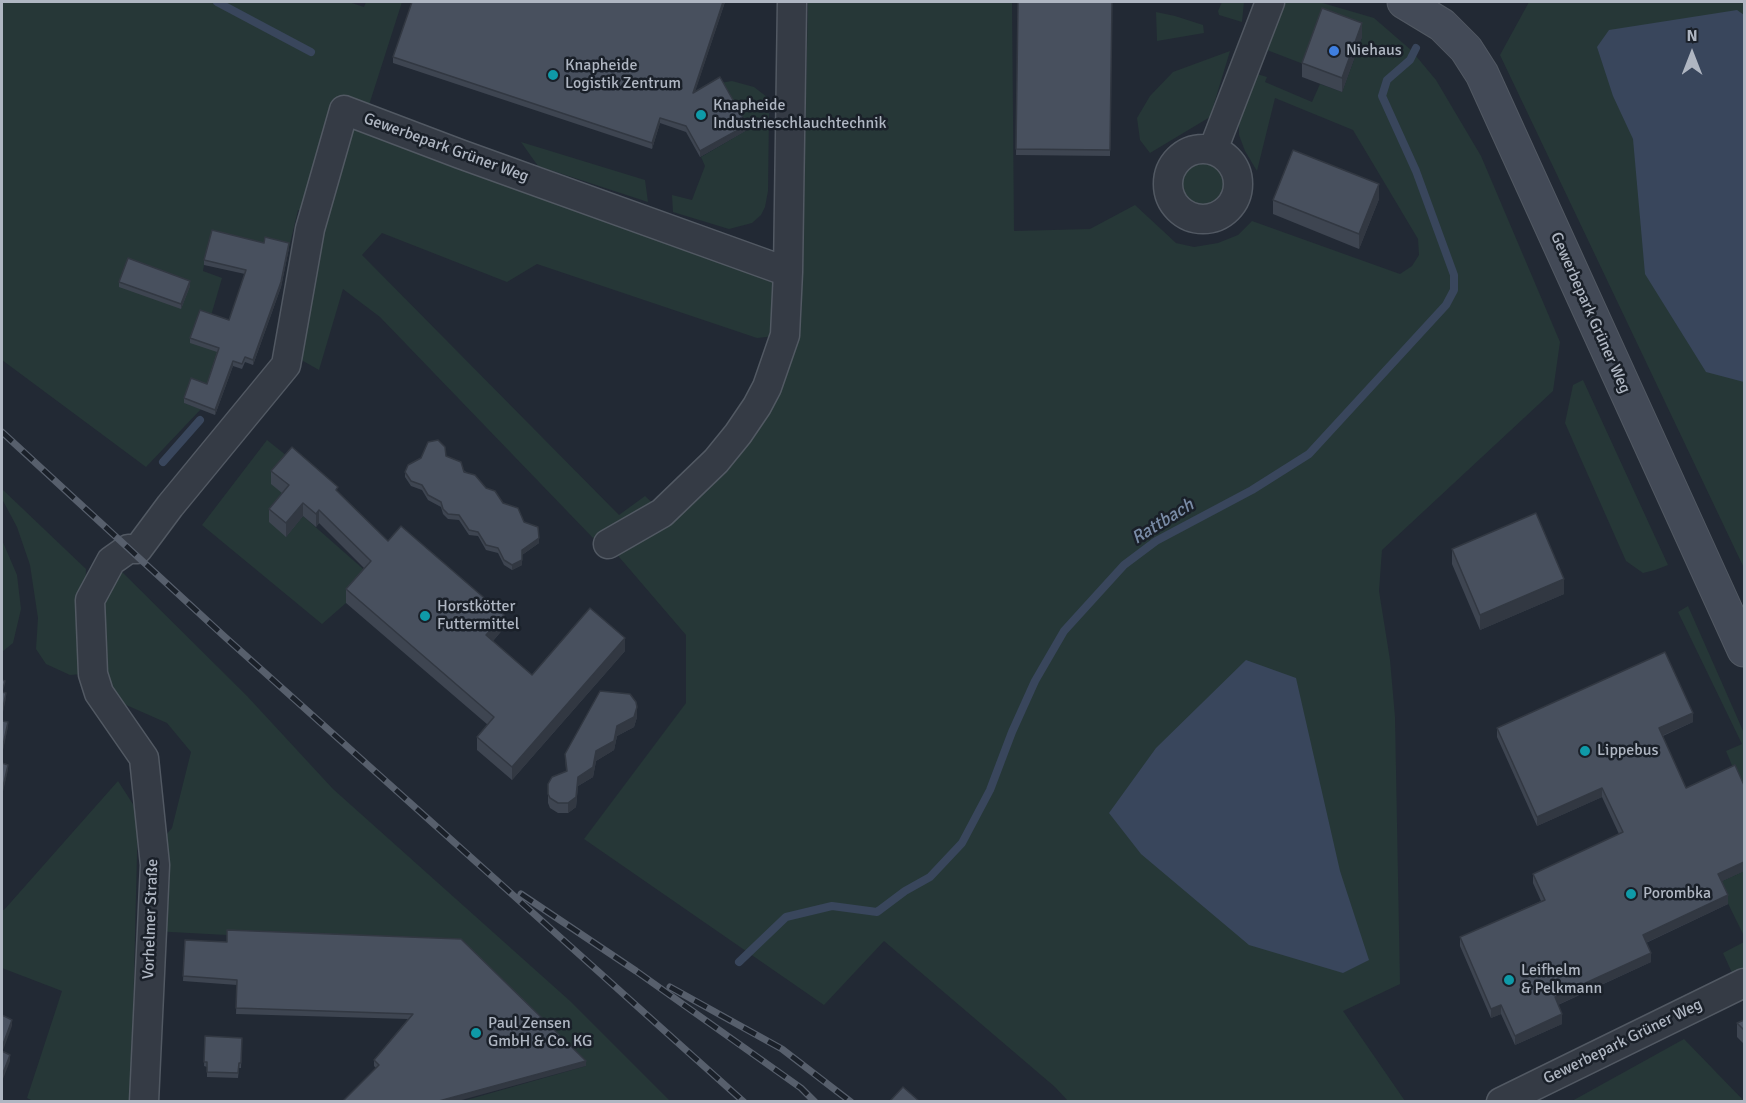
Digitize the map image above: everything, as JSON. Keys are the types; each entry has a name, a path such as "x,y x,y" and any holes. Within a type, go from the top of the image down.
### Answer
{"street":[{"path":"608,544 662,513 716,462 751,415 767,387 785,335 792,2"},
{"path":"1214,150 1270,2"},
{"name":"Gewerbepark Grüner Weg","path":"1404,2 1442,25 1466,49 1482,74 1744,650"},
{"name":"Gewerbepark Grüner Weg","path":"128,549 138,549 160,518 286,365 310,229 344,110 788,272"},
{"name":"Vorhelmer Straße","path":"128,549 111,561 90,600 93,674 99,693 144,758 155,865 144,1101"},
{"name":"Gewerbepark Grüner Weg","path":"1501,1101 1744,983"}],"shaded area":[{"path":"2,2 349,2 364,7 366,2 402,2 361,130 788,272 785,335 757,338 537,264 507,282 382,233 362,255 619,515 645,496 662,512 775,401 801,321 808,2 1012,2 1014,231 1090,229 1135,205 1176,243 1194,247 1218,243 1238,235 1252,221 1400,274 1412,266 1419,255 1418,239 1353,130 1275,98 1257,171 1239,135 1239,120 1257,74 1267,77 1265,82 1312,102 1320,84 1342,92 1362,38 1306,65 1267,50 1283,3 1319,2 1374,18 1411,50 1436,80 1481,156 1560,342 1553,391 1382,550 1379,591 1390,660 1395,717 1400,984 1343,1011 1405,1101 1068,1101 1055,1087 884,941 824,1005 584,839 686,703 686,635 608,544 655,515 593,538 380,317 343,289 319,370 289,353 324,219 298,210 289,248 264,248 204,265 203,271 222,278 210,319 219,353 208,389 184,403 201,409 146,467 2,360"},
{"path":"1222,2 1244,2 1242,22 1219,15 1218,11"},
{"path":"1529,2 1744,2 1744,568 1500,55"},
{"path":"1156,12 1203,25 1204,33 1157,41"},
{"path":"1230,51 1210,117 1150,153 1140,140 1137,118 1150,96 1173,72"},
{"path":"732,81 754,87 767,97 769,103 733,104 720,83"},
{"path":"741,111 769,113 768,191 761,215 752,223 729,229 673,212 672,195 692,200 705,166 701,157 747,130"},
{"path":"521,142 645,180 648,202 538,166"},
{"path":"1203,162 1219,169 1226,185 1219,201 1203,208 1187,201 1180,185 1187,169"},
{"path":"1583,380 1668,565 1643,573 1626,561 1565,423 1573,385"},
{"path":"267,440 292,460 286,537 303,516 370,575 346,603 322,624 202,525"},
{"path":"2,489 86,569 82,674 70,675 46,664 36,649 38,618 30,565 17,527 2,499"},
{"path":"2,540 17,575 21,609 13,643 2,652"},
{"path":"111,561 247,696 333,789 570,1001 670,1101 463,1101 586,1066 227,935 152,931 153,850 172,828 191,752 167,723 99,693 90,600"},
{"path":"1688,606 1744,733 1744,794 1726,751 1742,744 1678,612"},
{"path":"118,781 138,812 131,1101 35,1102 27,1098 62,991 2,968 2,910"},
{"path":"1744,871 1744,936 1718,883"},
{"path":"1744,942 1744,973 1734,977 1723,953"},
{"path":"1684,1039 1744,1101 1572,1101"}],"water":[{"path":"1737,10 1744,15 1744,382 1706,372 1645,274 1633,139 1613,96 1597,47 1609,30"},
{"path":"1246,660 1296,678 1340,871 1369,960 1343,973 1249,945 1141,854 1109,813 1156,748"}],"building":[{"name":"Knapheide Logistik Zentrum","path":"412,2 723,2 693,93 720,77 747,125 700,151 686,126 660,118 652,143 393,57"},
{"path":"1018,2 1112,2 1110,150 1016,149"},
{"name":"Niehaus","path":"1322,8 1362,23 1342,78 1302,63"},
{"path":"1293,150 1379,184 1359,234 1273,200"},
{"path":"212,230 264,243 265,237 289,243 281,282 253,360 245,357 242,364 233,361 215,410 184,398 191,378 207,384 219,348 190,338 200,310 229,320 246,270 204,260"},
{"path":"128,258 190,281 181,304 119,282"},
{"path":"438,440 445,447 446,456 461,462 464,472 475,475 486,488 495,491 503,503 518,508 524,522 538,527 539,538 522,550 522,560 512,565 504,560 498,548 486,545 478,532 469,530 459,515 448,514 441,502 428,495 422,485 411,481 405,472 408,465 421,458 428,442"},
{"path":"292,447 338,487 336,490 388,541 401,526 504,615 486,635 532,675 590,608 625,638 512,767 477,737 494,717 346,589 371,561 319,510 316,514 303,503 286,523 269,509 289,485 271,471"},
{"path":"1536,513 1564,579 1480,615 1452,549"},
{"path":"1665,652 1693,713 1659,728 1686,788 1735,765 1744,785 1744,862 1718,874 1728,895 1643,935 1651,953 1555,997 1562,1014 1515,1036 1501,1005 1491,1009 1460,937 1545,900 1533,874 1623,832 1602,788 1537,817 1497,728"},
{"path":"600,691 630,694 637,707 634,717 617,726 614,741 596,751 593,767 578,777 576,797 568,803 558,803 550,798 548,784 552,777 567,771 565,754"},
{"path":"2,692 6,693 2,712"},
{"path":"2,721 8,722 2,750"},
{"path":"2,763 8,765 2,791"},
{"name":"Paul Zensen GmbH & Co. KG","path":"227,930 461,939 586,1061 439,1101 343,1101 379,1065 374,1060 413,1014 236,1008 237,980 183,976 185,940 227,942"},
{"path":"2,1015 12,1020 2,1047"},
{"path":"1744,1020 1744,1030 1737,1023"},
{"path":"205,1036 242,1038 241,1063 239,1063 238,1073 207,1072 207,1062 204,1062"},
{"path":"2,1051 10,1055 3,1073 2,1072"},
{"path":"903,1087 919,1101 890,1101"}],"waterway":[{"path":"217,2 311,52"},
{"name":"Rattbach","path":"739,962 786,917 832,906 877,912 905,891 930,877 962,843 990,790 1035,681 1064,631 1124,565 1156,541 1252,490 1309,454 1446,305 1454,290 1454,275 1416,171 1382,96 1387,80 1410,60 1416,48"},
{"path":"163,462 200,420"}],"railway":[{"path":"2,432 225,637 744,1102"},
{"path":"521,894 636,971 801,1088 815,1102"},
{"path":"670,987 782,1049 851,1102"}],"place":[{"name":"Niehaus","path":"1334,51"},
{"name":"Knapheide Logistik Zentrum","path":"553,75"},
{"name":"Knapheide Industrieschlauchtechnik","path":"701,115"},
{"name":"Horstkötter Futtermittel","path":"425,616"},
{"name":"Lippebus","path":"1585,751"},
{"name":"Porombka","path":"1631,894"},
{"name":"Leifhelm & Pelkmann","path":"1509,980"},
{"name":"Paul Zensen GmbH & Co. KG","path":"476,1033"}]}
